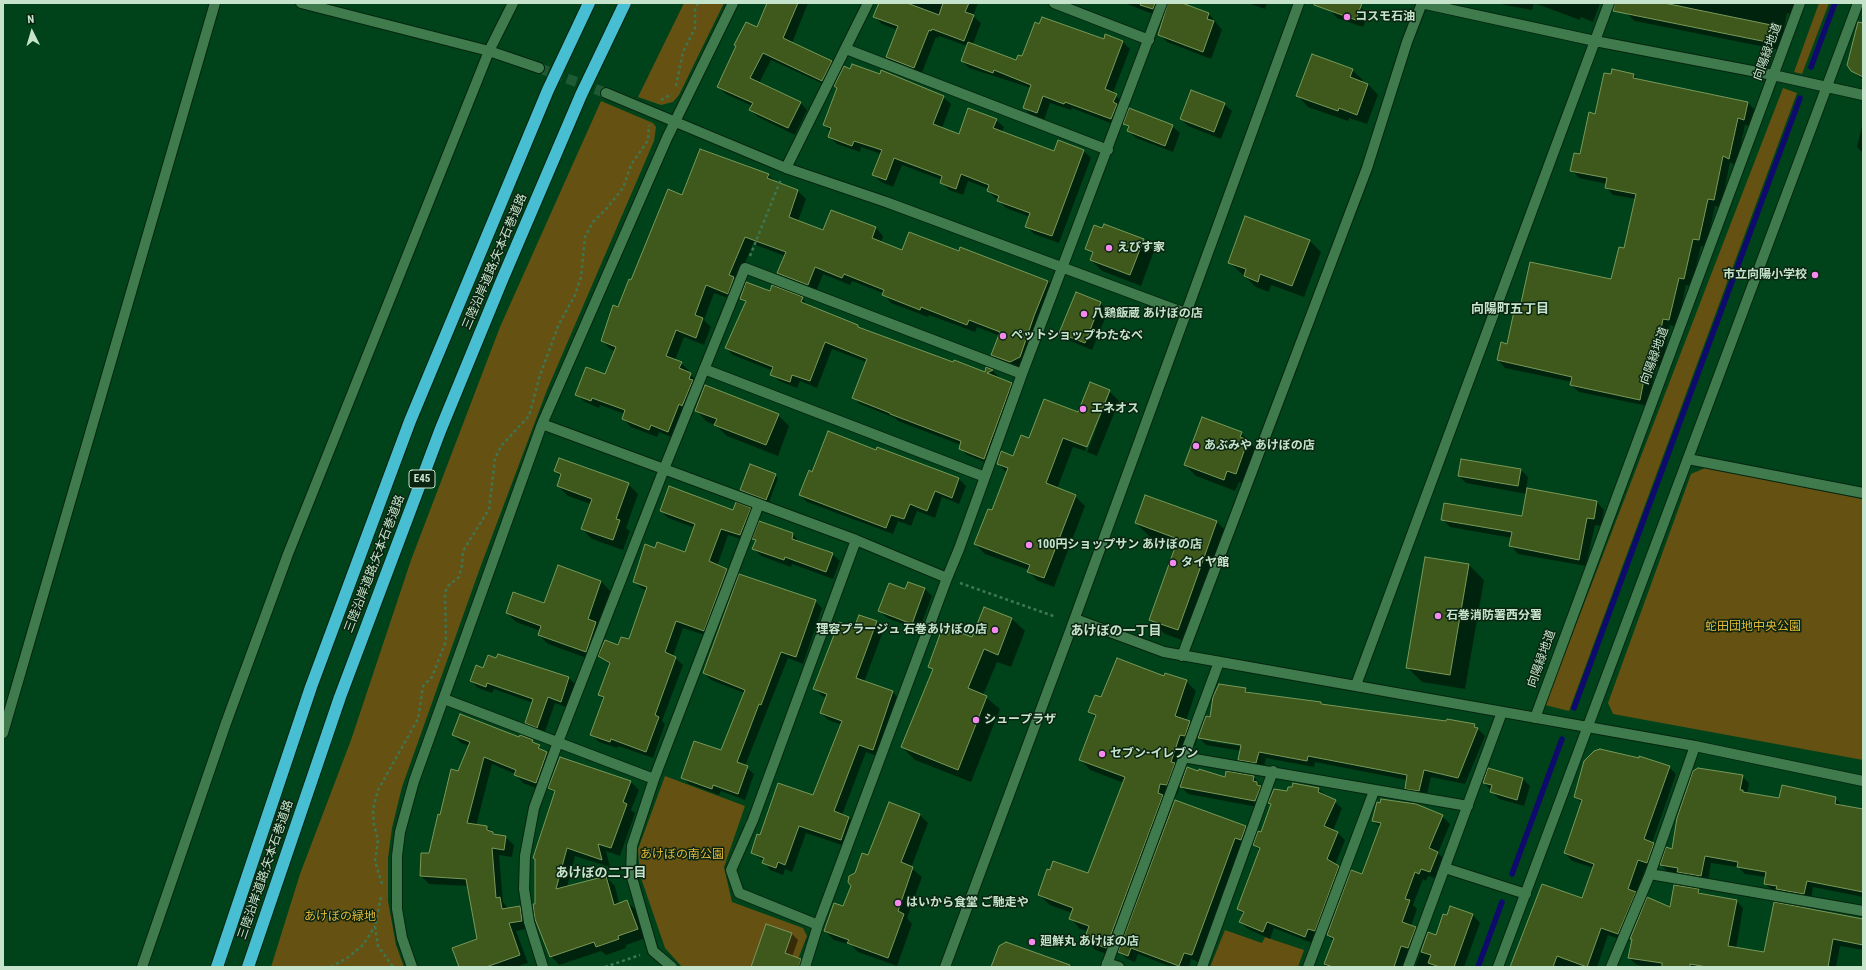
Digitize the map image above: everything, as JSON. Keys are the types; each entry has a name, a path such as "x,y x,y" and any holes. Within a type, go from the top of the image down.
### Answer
{"highway":[{"name":"三陸沿岸道路;矢本石巻道路","path":"216,967 311,687 407,428 472,268 548,90 589,3"},
{"name":"三陸沿岸道路;矢本石巻道路","path":"248,967 340,697 440,431 502,280 575,109 625,3"}],"street":[{"path":"3,733 215,3"},
{"path":"301,3 489,51 539,68"},
{"path":"142,967 226,723 288,554 489,51 513,3"},
{"path":"412,967 402,938 397,908 397,856 400,832 414,781 542,424 675,121 733,3"},
{"path":"786,168 868,3"},
{"path":"1054,3 1149,40"},
{"path":"805,967 818,925 946,578 985,478 1022,374 1108,150 1162,3"},
{"path":"945,967 1075,619 1185,312 1299,3"},
{"path":"1182,656 1366,168 1407,42 1422,3 1595,41 1773,75 1863,95"},
{"path":"1356,685 1609,3"},
{"name":"向陽緑地道","path":"1535,718 1800,3"},
{"path":"1498,967 1858,3"},
{"path":"846,49 1108,150"},
{"path":"606,93 653,114 675,121 786,168 886,202 1185,312"},
{"path":"543,967 530,922 524,889 525,856 534,808 558,742 664,469 745,268 1022,374"},
{"path":"704,369 985,478"},
{"path":"542,424 856,540 946,578"},
{"path":"1688,459 1863,493"},
{"path":"672,967 653,951 631,874 632,846 654,779 759,504"},
{"path":"818,925 739,893 731,870 753,820 856,540"},
{"path":"1075,619 1164,652 1182,656 1356,685 1695,746 1863,781"},
{"path":"1119,967 1106,965 1219,662"},
{"path":"444,699 654,779"},
{"path":"1408,967 1502,712"},
{"path":"1611,967 1650,874 1695,746"},
{"path":"1183,757 1273,771 1374,791 1468,806"},
{"path":"1202,967 1273,771"},
{"path":"1308,967 1374,791"},
{"path":"1445,868 1526,894"},
{"path":"1650,874 1863,912"}],"path":[{"path":"745,268 786,168"},
{"path":"946,578 1056,617"},
{"path":"331,967 348,958 363,945 375,926"},
{"path":"605,967 653,951"}],"green space":[{"path":"684,3 724,3 679,95 673,102 661,105 638,97"},
{"path":"1819,3 1829,3 1802,74 1794,72"},
{"path":"1783,88 1797,93 1569,711 1545,705"},
{"name":"あけぼの緑地","path":"601,101 653,123 656,127 654,141 547,390 480,568 402,787 392,828 388,858 388,901 396,945 404,967 271,967 300,874 351,740 411,560 500,327"},
{"name":"蛇田団地中央公園","path":"1705,468 1863,499 1863,760 1613,714 1608,703 1691,474"},
{"name":"あけぼの南公園","path":"665,776 745,806 724,867 732,902 803,928 807,936 795,967 682,967 665,948 640,875 638,849"},
{"path":"1225,930 1262,943 1265,937 1304,950 1298,967 1210,967"}],"building":[{"path":"767,3 798,3 783,38 832,61 822,81 763,53 750,78 801,102 788,128 749,110 753,103 717,87 736,46 734,45 746,22 757,27"},
{"path":"879,3 907,3 939,15 943,3 969,3 965,12 974,15 964,41 932,29 931,31 929,30 914,68 886,57 898,26 873,17"},
{"path":"1141,3 1155,3 1153,9 1140,5"},
{"path":"1168,3 1182,3 1209,13 1207,19 1214,21 1203,52 1158,35"},
{"path":"1314,3 1362,3 1356,20 1314,5"},
{"path":"1615,3 1664,3 1776,26 1772,43 1613,11"},
{"path":"1042,17 1104,39 1105,34 1123,41 1105,89 1117,94 1113,102 1117,104 1111,119 1065,102 1064,104 1043,96 1037,113 1023,108 1031,85 994,70 993,73 961,61 968,42 1016,60 1018,55 1022,56 1035,22 1039,24"},
{"path":"1858,22 1863,23 1863,77 1851,71 1847,65"},
{"path":"1312,54 1353,69 1350,77 1368,84 1357,115 1339,108 1338,111 1296,96"},
{"path":"852,64 880,74 881,70 944,96 933,124 959,134 968,108 997,119 993,128 1054,151 1058,140 1084,150 1052,236 1025,227 1030,213 997,201 999,196 987,191 989,185 961,174 956,189 940,183 942,176 894,158 886,180 872,175 882,150 854,141 852,146 828,137 831,128 823,125 837,88 834,86 844,66 850,69"},
{"path":"1612,69 1634,74 1633,78 1748,102 1744,120 1738,118 1729,159 1723,156 1714,200 1708,199 1699,240 1693,239 1684,279 1679,278 1669,320 1663,319 1655,360 1648,359 1640,400 1570,385 1572,377 1497,360 1501,342 1507,344 1516,302 1521,303 1530,262 1611,279 1619,247 1624,248 1636,194 1605,188 1607,178 1570,171 1574,153 1580,154 1589,112 1595,114 1604,73 1611,74"},
{"path":"1191,90 1225,103 1214,132 1180,119"},
{"path":"1129,108 1173,125 1165,146 1127,131 1129,126 1123,124"},
{"path":"700,149 769,174 767,178 798,190 789,217 823,230 831,210 876,227 872,238 902,250 909,232 959,251 960,247 1048,281 1020,357 1010,362 991,355 1000,332 969,320 967,325 921,307 920,310 882,295 884,290 844,274 842,278 815,267 808,285 777,273 786,252 745,237 729,275 734,277 728,294 706,285 695,315 703,318 696,338 676,330 666,356 682,362 679,368 691,373 689,379 693,380 682,406 679,404 668,432 651,425 649,430 622,419 625,410 592,398 591,401 575,395 586,367 605,374 616,347 601,341 613,305 618,307 629,279 631,280 668,189 682,195"},
{"path":"1245,216 1310,240 1292,286 1260,274 1258,282 1244,276 1246,269 1228,263"},
{"path":"1104,224 1144,239 1130,275 1090,260 1093,252 1085,249 1094,225 1102,228"},
{"path":"746,282 770,291 772,285 803,297 801,302 858,325 858,327 953,362 954,360 985,372 986,367 993,370 987,373 1012,383 984,459 959,449 961,441 852,398 867,359 825,342 810,381 792,375 790,382 770,375 773,367 725,348 746,301 740,299"},
{"path":"1076,292 1101,302 1085,343 1059,333"},
{"path":"1090,382 1110,390 1087,447 1063,438 1046,483 1076,495 1044,578 1027,572 1030,565 974,544 988,509 992,510 1008,468 997,464 1001,451 1013,456 1021,435 1029,438 1044,399 1078,412"},
{"path":"705,385 779,414 766,445 714,425 717,419 695,411"},
{"path":"1202,417 1242,432 1240,437 1248,440 1236,474 1227,471 1224,480 1184,465"},
{"path":"828,431 876,450 877,447 959,478 952,498 935,491 927,511 910,504 904,519 891,515 886,528 799,495 809,470 812,472"},
{"path":"559,458 629,483 616,519 620,520 613,540 581,529 592,499 557,486 561,474 554,471"},
{"path":"1461,459 1521,469 1518,486 1458,476"},
{"path":"750,464 776,474 766,500 740,490"},
{"path":"669,486 733,510 736,502 751,508 740,535 721,529 709,561 727,569 704,631 676,621 665,652 676,657 655,715 659,717 646,752 611,739 610,742 590,735 604,697 598,695 610,663 598,656 605,640 618,645 621,637 629,639 647,587 633,582 645,544 655,548 657,542 685,552 695,524 660,511"},
{"path":"1527,488 1597,501 1594,519 1587,518 1579,560 1509,546 1512,532 1441,520 1444,503 1522,516"},
{"path":"1145,495 1217,521 1178,630 1149,620 1178,539 1135,523"},
{"path":"759,521 793,533 792,539 833,553 826,572 785,557 784,560 752,549 756,540 752,539"},
{"name":"石巻消防署西分署","path":"1425,557 1469,564 1450,675 1406,668"},
{"path":"558,565 601,581 588,619 596,622 586,652 538,635 541,626 506,613 513,592 544,603"},
{"path":"739,574 816,600 796,657 781,652 761,705 759,704 737,762 748,766 738,794 713,785 712,789 681,778 694,741 721,750 745,690 703,673"},
{"path":"908,582 925,588 912,624 878,611 889,583 905,589"},
{"path":"984,607 1012,618 998,655 984,649 968,688 987,696 958,770 901,747 933,669 928,667 943,626 972,637"},
{"path":"859,615 877,621 856,678 893,691 873,750 859,745 834,811 849,817 841,840 799,826 785,865 778,862 776,868 762,863 764,858 751,853 757,834 760,835 778,783 813,795 842,721 820,713 827,694 813,689 839,622 854,628"},
{"path":"498,654 569,677 561,702 548,697 537,728 525,723 533,699 487,683 486,687 470,681 476,665 483,668 488,655 496,658"},
{"path":"1117,658 1164,676 1165,673 1187,680 1175,716 1190,721 1185,736 1180,735 1171,762 1175,763 1167,785 1160,784 1158,793 1163,795 1106,948 1084,940 1089,926 1069,919 1073,908 1038,895 1047,869 1050,870 1053,861 1088,873 1125,777 1079,760 1096,715 1088,712 1095,695 1101,697"},
{"path":"1219,684 1246,688 1245,692 1321,702 1321,704 1446,721 1447,719 1475,724 1474,727 1478,728 1458,778 1424,770 1419,791 1405,789 1407,775 1308,756 1307,761 1259,752 1256,763 1238,760 1241,745 1198,738 1206,716 1210,717 1213,697"},
{"path":"460,714 519,737 520,735 533,740 532,742 540,745 538,748 547,752 536,783 514,775 516,770 484,757 467,823 487,826 487,830 493,832 493,834 506,836 504,850 492,848 496,898 500,897 502,909 520,906 522,921 509,923 520,955 486,967 459,967 452,948 477,939 466,879 420,876 421,853 429,853 451,769 458,771 470,742 452,735"},
{"path":"1600,749 1639,758 1639,756 1670,766 1644,839 1654,843 1647,863 1638,860 1628,889 1636,892 1618,934 1601,928 1587,967 1557,956 1553,967 1510,967 1542,884 1582,898 1594,864 1564,853 1582,800 1574,797 1584,761 1594,751"},
{"path":"560,757 631,781 623,802 627,804 611,848 598,844 602,860 567,848 556,889 606,876 614,905 627,900 638,929 618,936 619,939 596,947 594,942 550,957 535,919 533,904 535,904 535,859 533,858 555,791 548,788"},
{"path":"1187,767 1225,777 1226,771 1254,776 1253,781 1257,782 1257,785 1261,786 1255,801 1180,787"},
{"path":"1488,768 1523,778 1517,800 1490,792 1492,785 1483,783"},
{"path":"1698,768 1743,775 1740,790 1743,790 1743,792 1779,798 1782,785 1836,797 1835,804 1863,809 1863,892 1807,881 1804,894 1776,889 1777,886 1764,884 1766,872 1737,867 1738,862 1705,856 1701,876 1677,872 1678,868 1660,865 1666,847 1672,849 1677,818 1693,771"},
{"path":"1293,783 1319,788 1318,792 1336,800 1324,826 1338,832 1327,859 1339,866 1315,931 1308,929 1305,937 1267,922 1263,932 1239,922 1244,912 1237,909 1260,848 1253,845 1258,831 1261,832 1271,804 1268,803 1274,789 1287,791 1288,787 1292,787"},
{"path":"1381,799 1416,804 1443,815 1429,848 1438,852 1430,872 1421,869 1419,874 1415,872 1405,899 1410,900 1402,922 1416,927 1408,948 1401,946 1394,967 1333,967 1324,964 1334,938 1327,935 1351,870 1362,874 1381,823 1372,821 1377,802 1380,803"},
{"path":"1175,800 1246,826 1241,840 1235,838 1192,955 1184,953 1179,966 1131,948 1128,956 1118,952"},
{"path":"889,802 920,814 901,862 913,867 898,911 904,914 888,958 847,943 849,940 824,931 834,903 843,906 851,886 848,882 849,876 855,873 862,853 868,855"},
{"path":"1674,885 1699,889 1698,893 1737,900 1728,946 1764,952 1774,902 1863,919 1863,945 1833,939 1828,967 1707,967 1690,964 1690,967 1662,967 1662,963 1628,958 1632,939 1630,939 1647,897 1670,907"},
{"path":"1450,906 1473,914 1454,967 1440,967 1428,963 1431,955 1421,952 1428,932 1436,935 1443,914 1447,915"},
{"path":"766,924 792,933 785,953 801,959 799,967 751,967"},
{"path":"1006,942 1070,965 1069,967 991,967 999,946"}],"waterway":[{"path":"1811,67 1835,3"},
{"path":"1574,708 1800,98"},
{"path":"1512,874 1562,739"},
{"path":"1478,967 1502,902"}],"tunnel":[{"path":"539,68 606,93"}],"place":[{"name":"コスモ石油","path":"1347,17"},
{"name":"えびす家","path":"1109,248"},
{"name":"市立向陽小学校","path":"1815,275"},
{"name":"八鶏飯蔵 あけぼの店","path":"1084,314"},
{"name":"ペットショップわたなべ","path":"1003,336"},
{"name":"エネオス","path":"1083,409"},
{"name":"あぶみや あけぼの店","path":"1196,446"},
{"name":"100円ショップサン あけぼの店","path":"1029,545"},
{"name":"タイヤ館","path":"1173,563"},
{"name":"石巻消防署西分署","path":"1438,616"},
{"name":"理容プラージュ 石巻あけぼの店","path":"995,630"},
{"name":"シュープラザ","path":"976,720"},
{"name":"セブン-イレブン","path":"1102,754"},
{"name":"はいから食堂 ご馳走や","path":"898,903"},
{"name":"廻鮮丸 あけぼの店","path":"1032,942"}],"district":[{"name":"向陽町五丁目","path":"1510,310"},
{"name":"あけぼの一丁目","path":"1116,632"},
{"name":"あけぼの二丁目","path":"601,874"}]}
